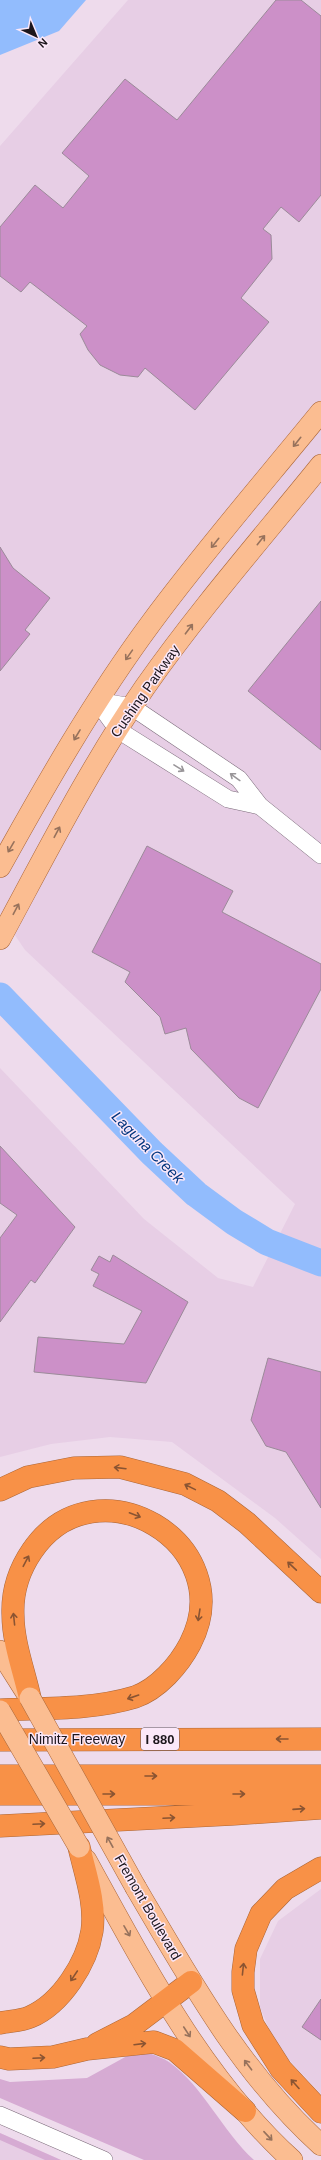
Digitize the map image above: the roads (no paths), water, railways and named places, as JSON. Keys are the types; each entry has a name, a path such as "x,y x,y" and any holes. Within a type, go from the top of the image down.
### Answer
{"highway":[{"path":"0,1490 28,1477 74,1468 120,1467 185,1484 218,1501 247,1523 321,1592"},
{"path":"0,1710 103,1706 137,1696 166,1677 183,1658 195,1635 200,1616 201,1597 196,1572 184,1550 167,1532 150,1521 126,1512 103,1509 80,1514 57,1525 38,1542 25,1561 15,1592 8,1646 30,1698"},
{"name":"Nimitz Freeway","path":"0,1740 321,1739"},
{"path":"0,1776 321,1776"},
{"path":"0,1794 321,1794"},
{"path":"0,1826 321,1808"},
{"path":"0,2023 30,2017 60,1997 80,1967 92,1931 99,1897 79,1847"},
{"path":"321,1868 285,1889 261,1914 246,1949 243,1972 243,1990 253,2025 281,2069 321,2112"},
{"path":"87,2049 134,2024 191,1982"},
{"path":"0,2057 9,2059 53,2057 87,2049 154,2042 175,2050 245,2111"}],"main road":[{"path":"0,867 97,701 151,623 321,412"},
{"name":"Cushing Parkway","path":"0,939 62,822 132,707 192,625 321,464"},
{"name":"Fremont Boulevard","path":"30,1698 136,1888 191,1982 228,2040 266,2088 321,2145"},
{"path":"0,1710 79,1847"},
{"path":"99,1897 202,2055 245,2111 292,2160"}],"street":[{"path":"97,701 132,707 239,779 260,806 321,855"},
{"path":"97,701 118,730 228,800 260,806"},
{"path":"0,2115 104,2160"}],"water":[{"path":"0,0 86,0 59,31 0,55"}],"waterway":[{"name":"Laguna Creek","path":"0,996 152,1153 196,1194 234,1222 267,1242 321,1263"}]}
